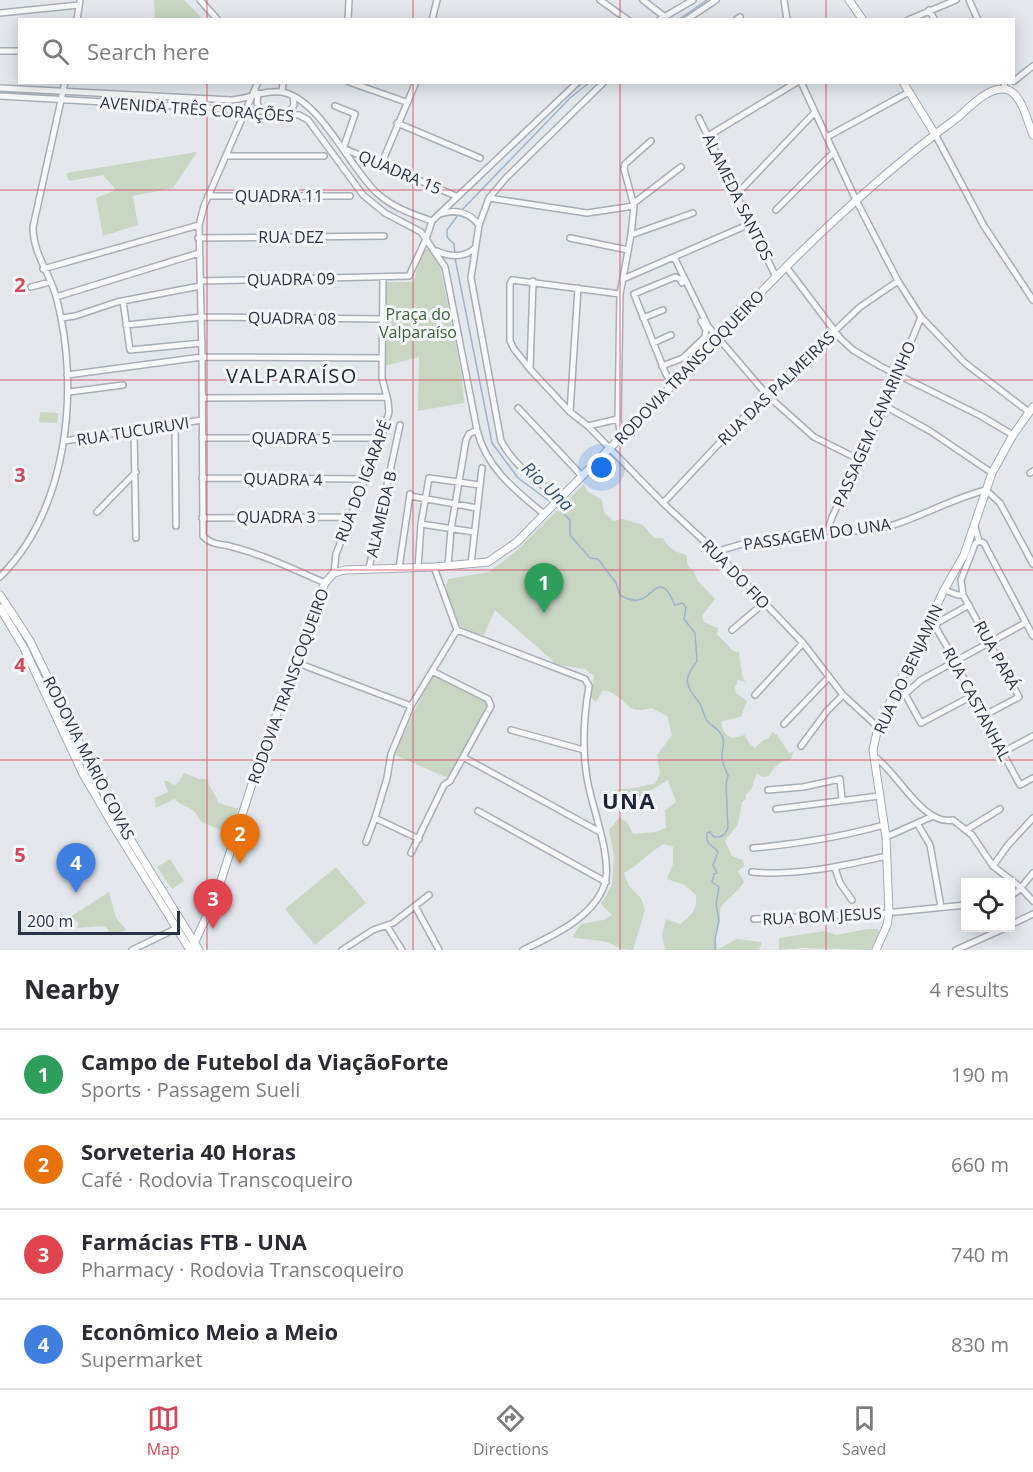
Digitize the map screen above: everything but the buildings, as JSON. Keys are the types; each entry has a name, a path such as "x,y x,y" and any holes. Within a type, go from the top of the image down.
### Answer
{"main road":[{"path":"849,0 862,18"},
{"path":"904,84 935,134"},
{"path":"1005,86 1017,98 1033,135"},
{"name":"RODOVIA TRANSCOQUEIRO","path":"191,948 216,896 253,782 325,583 334,573 369,568 417,568 471,564 488,562 498,556 517,542 776,277 856,200 935,134 987,95 1005,86"},
{"name":"RUA DO BENJAMIN","path":"876,950 890,912 888,856 874,750 878,728 944,590 964,555 992,472 1013,435 1031,410"},
{"name":"RODOVIA MÁRIO COVAS","path":"0,595 30,641 116,816 191,948"},
{"name":"RODOVIA MÁRIO COVAS","path":"0,608 24,648 83,774 176,928 191,948 199,950"}],"street":[{"path":"200,0 216,18"},
{"path":"348,18 349,0"},
{"path":"432,18 437,0"},
{"path":"600,0 625,18"},
{"path":"643,0 662,18 690,1"},
{"path":"689,18 716,0"},
{"path":"784,0 786,18"},
{"path":"912,18 956,0"},
{"path":"969,0 977,18"},
{"path":"0,13 80,3 77,18"},
{"path":"929,10 934,18"},
{"path":"0,51 18,51"},
{"path":"1015,80 1033,66"},
{"path":"0,577 24,549 37,526 51,490 64,441 69,392 61,318 56,297 36,251 33,227 65,84"},
{"path":"257,84 208,196 199,225 198,317 202,343 202,532 210,542 269,558 325,583"},
{"path":"282,92 283,84"},
{"path":"355,84 406,102"},
{"path":"381,165 415,84"},
{"path":"438,215 576,84"},
{"path":"559,498 507,453 501,441 471,278 478,225 489,198 506,178 602,84"},
{"path":"708,136 796,84"},
{"path":"800,84 898,281 921,317 965,363 1031,410"},
{"name":"AVENIDA TRÊS CORAÇÕES","path":"0,88 231,100 258,93 282,92 308,106 380,195 397,208 428,220"},
{"path":"827,137 909,92"},
{"path":"258,93 256,103 261,111"},
{"name":"AVENIDA TRÊS CORAÇÕES","path":"0,96 261,111 303,117 314,127 356,187 373,204 421,232 445,267 449,278 477,430 484,450 503,479 545,513"},
{"path":"289,114 294,105 293,96"},
{"path":"335,106 355,114 343,148"},
{"path":"736,194 815,112"},
{"name":"ALAMEDA SANTOS","path":"699,118 752,223 776,277"},
{"path":"397,123 480,158"},
{"path":"935,134 984,226 1033,300"},
{"path":"621,437 618,419 620,294 631,235 634,204 625,173 625,164 651,141"},
{"name":"QUADRA 15","path":"343,148 456,196"},
{"path":"776,210 834,152"},
{"path":"227,156 324,156"},
{"path":"489,198 586,213 634,204 681,167"},
{"name":"QUADRA 11","path":"208,196 350,196"},
{"path":"421,232 428,220 452,211 468,214 478,225"},
{"path":"631,235 693,213"},
{"path":"383,277 409,276 426,239 428,220"},
{"path":"623,279 752,223"},
{"path":"43,269 199,225"},
{"name":"RUA DEZ","path":"198,238 384,236"},
{"path":"570,238 628,250"},
{"path":"435,251 447,255 464,255 470,254 476,247"},
{"path":"56,297 199,253"},
{"path":"674,257 702,316 767,395 814,437 860,460"},
{"path":"787,268 835,331 853,350 1013,435"},
{"name":"QUADRA 09","path":"61,318 123,301 199,285 383,277"},
{"name":"RUA DO IGARAPÉ","path":"334,573 336,554 389,412 387,396 382,385 383,277"},
{"path":"662,366 683,358 705,337 706,330 678,278 634,294 662,366 672,385"},
{"name":"RUA DO FIO","path":"533,281 518,279 512,280 510,284 509,330 514,349 570,412 588,426 663,503 716,552 803,643 843,695 878,728"},
{"path":"530,369 533,281 620,294"},
{"name":"RUA DAS PALMEIRAS","path":"663,503 767,395 860,306 898,281"},
{"path":"31,287 50,282"},
{"path":"570,412 578,288"},
{"path":"123,301 130,350 202,343"},
{"path":"643,318 663,310"},
{"name":"QUADRA 08","path":"126,325 198,317 382,319"},
{"name":"PASSAGEM CANARINHO","path":"828,531 832,517 899,375 921,317"},
{"path":"653,343 671,335"},
{"path":"67,375 202,357 382,358"},
{"path":"69,392 123,385"},
{"path":"202,398 387,396"},
{"path":"885,406 930,431 992,472"},
{"path":"518,408 582,476"},
{"path":"588,426 618,419"},
{"name":"RUA TUCURUVI","path":"64,441 202,420"},
{"path":"175,425 176,526"},
{"name":"ALAMEDA B","path":"369,568 400,425"},
{"path":"448,566 466,440 469,434 477,430"},
{"path":"134,431 136,538"},
{"name":"QUADRA 5","path":"201,438 381,438"},
{"path":"471,564 482,468"},
{"path":"97,512 136,472"},
{"name":"QUADRA 4","path":"202,478 364,479"},
{"path":"417,568 421,524 429,478 480,485"},
{"path":"986,490 1000,503 1031,555 1033,564"},
{"name":"PASSAGEM DO UNA","path":"716,552 733,546 779,537 884,527 964,495 986,490"},
{"path":"399,568 410,495 477,508"},
{"name":"QUADRA 3","path":"202,518 349,517"},
{"path":"421,524 474,532"},
{"path":"975,527 979,541 984,543 1033,636"},
{"path":"944,590 963,595 961,580 975,544 979,541"},
{"path":"434,567 458,630 585,679 589,686 584,750 587,779 606,861 606,882 598,897 579,918 523,950"},
{"name":"RUA PARÁ","path":"963,595 1019,697 983,716"},
{"path":"732,630 764,603"},
{"name":"RUA CASTANHAL","path":"969,605 936,623 936,628 1020,785 1033,778"},
{"path":"904,694 921,680 1026,623"},
{"path":"366,842 387,778 391,754 411,706 458,630"},
{"path":"755,696 803,643"},
{"path":"295,662 411,706"},
{"path":"411,853 444,785 450,781 464,757 491,703 488,699 432,671"},
{"path":"784,724 829,677"},
{"path":"897,686 921,723 972,696"},
{"path":"801,746 843,695"},
{"path":"511,730 584,750"},
{"path":"1003,752 1033,736"},
{"path":"874,750 881,762 910,795 933,816 947,821 953,820 972,835 993,866 1020,886 1033,901"},
{"path":"464,757 600,832"},
{"path":"768,790 803,787 840,779 842,800"},
{"path":"776,809 879,796"},
{"path":"966,830 1000,808"},
{"path":"478,811 606,882"},
{"path":"886,837 933,816"},
{"path":"375,818 419,839"},
{"path":"993,866 1008,845 1033,818"},
{"path":"917,823 930,845 941,907"},
{"path":"753,848 854,833 884,825"},
{"path":"752,872 789,873 836,868 888,856"},
{"path":"836,868 840,883 852,900"},
{"path":"1015,892 1033,873"},
{"path":"342,950 373,930 387,926 429,895"},
{"name":"RUA BOM JESUS","path":"754,919 890,912 961,905"},
{"path":"415,906 438,950"},
{"path":"1015,923 1033,914"},
{"path":"387,926 402,950"},
{"path":"132,950 176,928"},
{"path":"957,950 995,932"}],"green space":[{"path":"154,0 184,0 202,18 155,18"},
{"path":"197,152 173,188 133,196 138,225 103,236 96,198 116,190 103,175 69,181 66,173"},
{"name":"Praça do Valparaíso","path":"424,249 429,249 440,266 462,377 464,403 418,411 419,357 385,366 386,282 413,282"},
{"path":"40,412 58,413 57,423 39,422"},
{"path":"584,484 587,491 602,500 604,512 613,521 623,519 643,525 654,538 663,538 672,549 687,555 687,564 698,581 715,599 702,616 704,622 718,628 717,634 733,651 739,652 745,682 738,680 735,687 736,693 747,701 741,717 722,721 725,733 732,738 745,735 755,748 769,738 772,732 777,735 789,753 794,752 791,759 778,764 769,776 762,777 757,773 751,790 742,802 738,824 725,841 732,856 743,860 744,866 738,871 744,882 720,908 716,943 718,949 737,939 762,942 759,950 665,950 662,935 666,919 680,924 688,918 696,905 696,895 685,885 667,879 673,864 673,847 664,844 624,873 629,886 641,898 645,910 633,950 621,949 602,941 572,937 581,924 603,920 612,915 601,904 612,885 614,856 609,830 619,818 627,822 633,834 655,832 666,828 665,810 676,802 668,780 638,798 615,804 608,793 618,789 655,784 660,774 657,755 672,735 667,716 651,708 635,710 611,692 603,690 596,702 591,697 594,676 585,669 553,664 553,661 495,610 484,635 460,626 445,588 448,579 489,572 514,553"},
{"path":"433,674 490,702 450,779 393,754"},
{"path":"184,773 199,779 207,779 218,803 238,809 231,834 201,822 194,811 175,799 156,808 155,798 168,792 164,781 174,785"},
{"path":"170,859 184,881 172,889 157,867"},
{"path":"336,867 366,903 315,945 285,909"},
{"path":"109,892 116,918 126,929 110,936 107,928 102,926 77,928 78,922 70,917"},
{"path":"877,929 879,932 871,950 803,948 779,950 779,938 825,931 836,935"}],"waterway":[{"name":"Rio Una","path":"681,18 707,0"},
{"name":"Rio Una","path":"461,211 570,98 588,84"},
{"name":"Rio Una","path":"455,254 454,244 447,237 447,230 458,215"},
{"name":"Rio Una","path":"455,258 492,443 518,478 552,503"},
{"name":"Rio Una","path":"556,506 570,520 570,535 590,558 598,559 616,583 620,595 629,599 643,599 659,587 666,589 675,605 682,603 686,607 684,619 695,633 697,661 689,673 687,682 690,691 700,703 706,720 722,736 724,744 722,760 728,775 726,784 728,828 720,837 714,837 710,832 707,833 708,842 718,852 713,865 717,873 714,874 712,882 719,887 716,904 719,921 715,950"}],"place":[{"name":"Campo de Futebol da ViaçãoForte","path":"544,613"},
{"name":"Sorveteria 40 Horas","path":"240,864"},
{"name":"Econômico Meio a Meio","path":"76,893"},
{"name":"Farmácias FTB - UNA","path":"213,929"}],"district":[{"name":"VALPARAÍSO","path":"292,375"},
{"name":"UNA","path":"629,800"}]}
